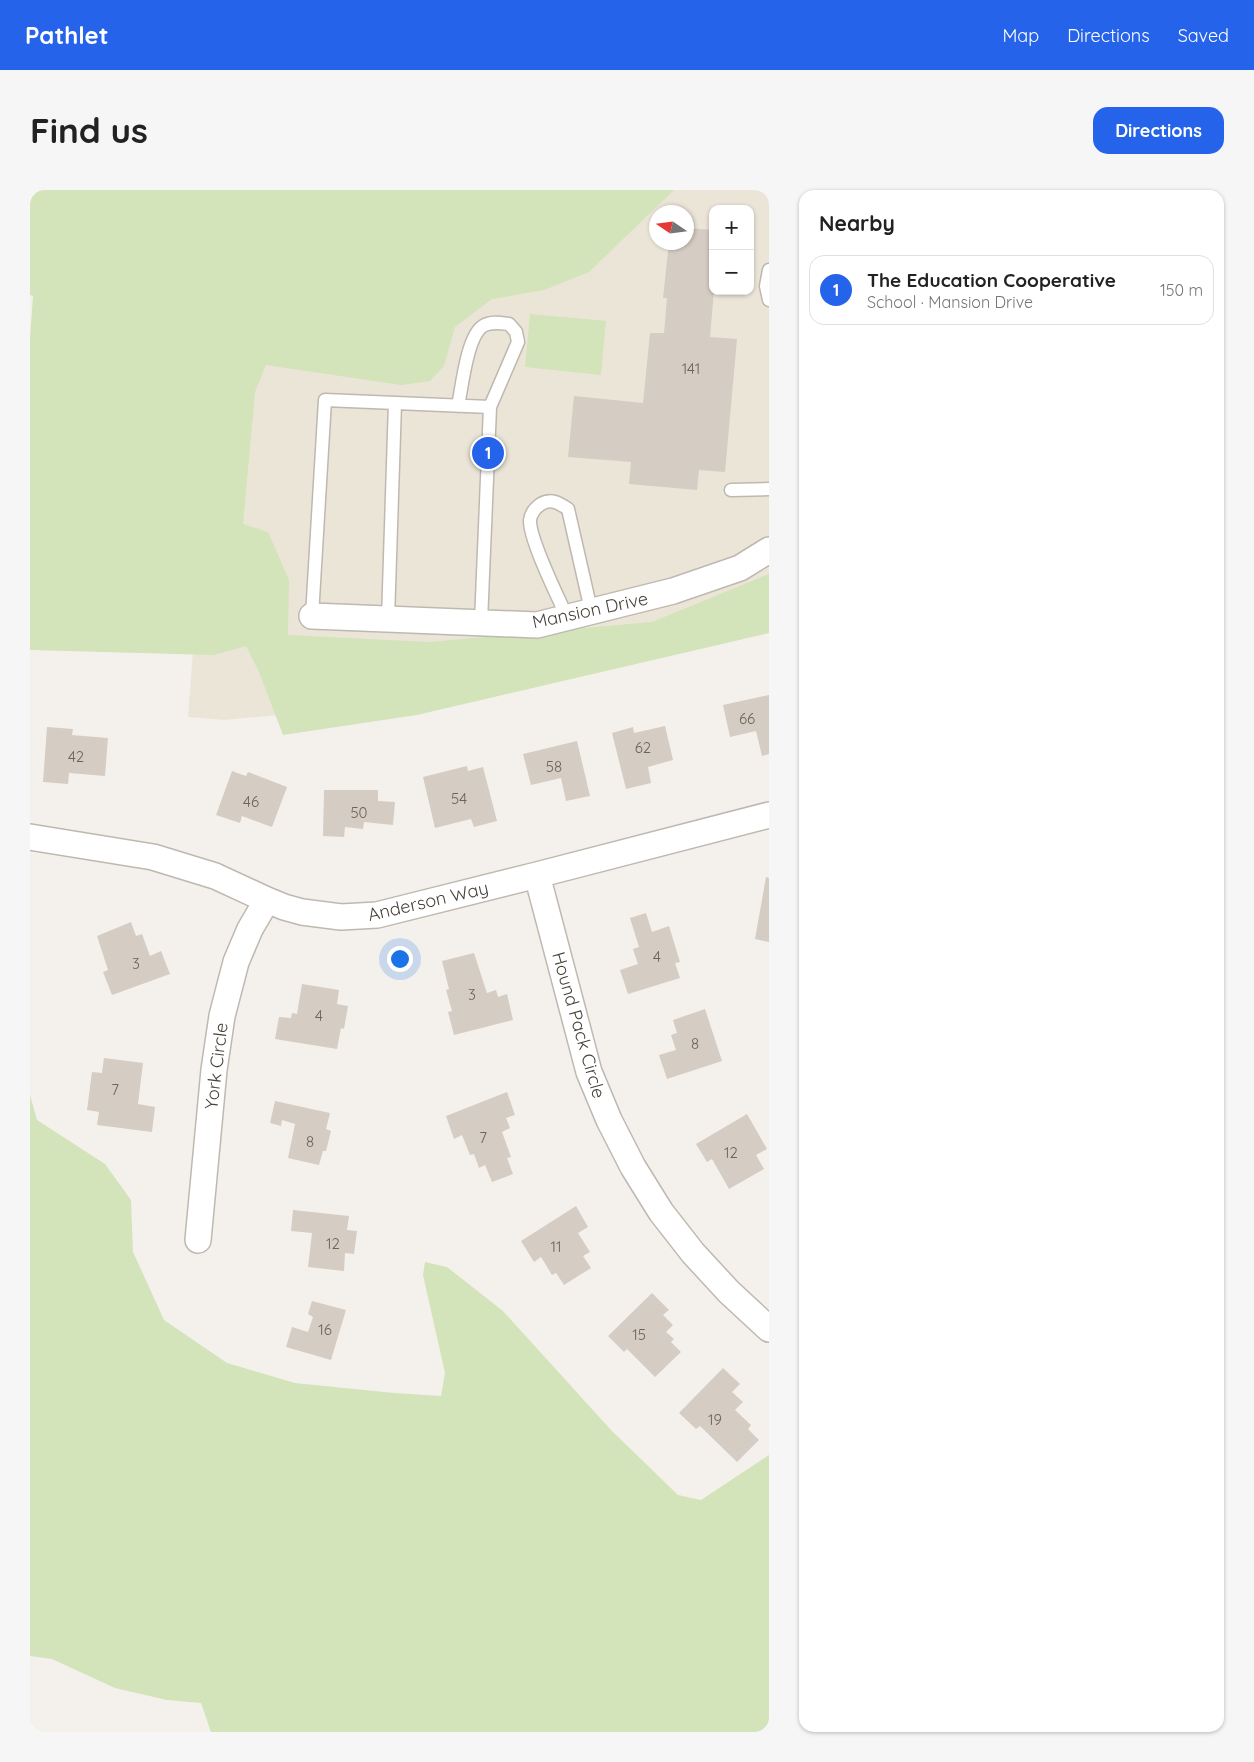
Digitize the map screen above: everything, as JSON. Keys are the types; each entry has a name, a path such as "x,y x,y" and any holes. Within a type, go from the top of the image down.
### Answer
{"street":[{"name":"Mansion Drive","path":"312,616 537,625 590,610 672,591 740,568 769,550"},
{"name":"Anderson Way","path":"30,837 153,857 215,876 267,900 302,912 341,917 377,915 537,876 769,815"},
{"name":"Hound Pack Circle","path":"537,876 589,1072 609,1120 633,1167 661,1212 688,1246 729,1292 769,1329"},
{"name":"York Circle","path":"198,1240 214,1070 222,1016 236,962 250,929 267,900"}],"lane":[{"path":"769,270 766,286 769,300"},
{"path":"458,406 470,346 482,326 493,322 510,324 516,332 518,342 490,407 481,622"},
{"path":"312,616 325,400 490,407"},
{"path":"388,619 395,403"},
{"path":"731,490 769,489"},
{"path":"567,617 532,536 530,520 532,513 539,505 548,501 559,502 568,510 590,610"}],"shaded area":[{"path":"444,190 769,190 769,615 278,715 224,720 188,717 223,257"}],"green space":[{"path":"30,190 674,190 658,205 649,205 649,214 589,272 544,290 492,299 455,327 444,366 430,381 401,385 266,365 255,392 243,524 268,532 289,580 288,635 429,642 652,622 769,574 769,633 417,715 283,735 259,672 246,646 214,655 30,650 30,338 33,296 30,295"},
{"path":"530,314 606,321 601,375 525,367"},
{"path":"30,1095 37,1120 105,1164 131,1200 133,1252 164,1320 227,1363 295,1383 441,1396 445,1373 423,1275 425,1262 447,1267 503,1311 611,1430 678,1495 701,1500 769,1455 769,1732 211,1732 201,1703 167,1700 115,1688 52,1659 30,1656"}],"building":[{"path":"694,229 709,230 709,295 714,295 710,337 737,339 725,472 699,470 697,490 629,484 631,462 568,457 574,396 643,403 650,333 664,333 667,298 663,298 668,250 694,250"},
{"path":"769,695 769,754 762,756 756,731 730,737 723,705"},
{"path":"665,726 673,760 648,767 651,783 626,789 612,733 633,727 634,733"},
{"path":"47,727 73,729 72,735 108,738 105,776 69,773 68,784 43,782"},
{"path":"577,741 590,796 566,801 561,778 531,785 523,754"},
{"path":"467,766 468,771 483,767 497,821 474,827 471,819 435,828 423,777"},
{"path":"232,771 246,776 248,772 287,787 272,827 242,816 240,823 216,815"},
{"path":"324,790 378,790 378,801 395,802 393,825 364,822 363,829 345,827 344,837 323,836"},
{"path":"766,877 769,878 769,942 755,939"},
{"path":"646,913 652,932 669,926 680,962 675,963 680,978 628,994 620,970 638,964 633,949 639,947 630,918"},
{"path":"131,922 136,936 142,934 150,956 161,951 170,974 112,995 103,972 108,970 97,936"},
{"path":"474,953 487,993 496,990 498,997 507,994 513,1020 454,1035 448,1012 452,1011 446,990 449,989 442,961"},
{"path":"302,984 339,990 337,1004 348,1006 344,1029 341,1028 337,1049 275,1039 279,1017 291,1018 292,1013 297,1014"},
{"path":"705,1009 722,1061 667,1079 659,1055 676,1050 671,1035 677,1033 673,1020"},
{"path":"104,1058 143,1063 138,1104 155,1107 152,1132 97,1125 99,1112 87,1110 92,1072 102,1073"},
{"path":"507,1092 515,1115 506,1118 510,1128 502,1132 511,1157 507,1158 513,1174 492,1182 485,1165 479,1168 474,1154 470,1155 462,1135 454,1139 446,1116"},
{"path":"275,1101 330,1113 326,1129 331,1131 326,1151 323,1151 319,1165 288,1158 295,1124 282,1120 281,1126 270,1123"},
{"path":"747,1114 767,1149 756,1155 764,1169 729,1189 712,1159 707,1162 696,1144"},
{"path":"576,1206 588,1227 578,1233 590,1252 583,1256 591,1268 564,1285 556,1273 552,1275 541,1257 534,1262 521,1241"},
{"path":"293,1210 349,1216 347,1230 357,1231 354,1254 345,1253 344,1271 308,1267 312,1233 291,1231"},
{"path":"652,1293 669,1310 663,1315 673,1325 666,1332 674,1339 671,1342 681,1352 655,1377 627,1349 624,1352 608,1336"},
{"path":"312,1301 346,1310 331,1360 286,1347 292,1327 308,1332 313,1317 308,1314"},
{"path":"723,1368 740,1384 732,1392 743,1402 735,1410 751,1425 748,1429 759,1440 737,1462 700,1426 696,1429 679,1413"}],"place":[{"name":"The Education Cooperative","path":"488,453"}]}
